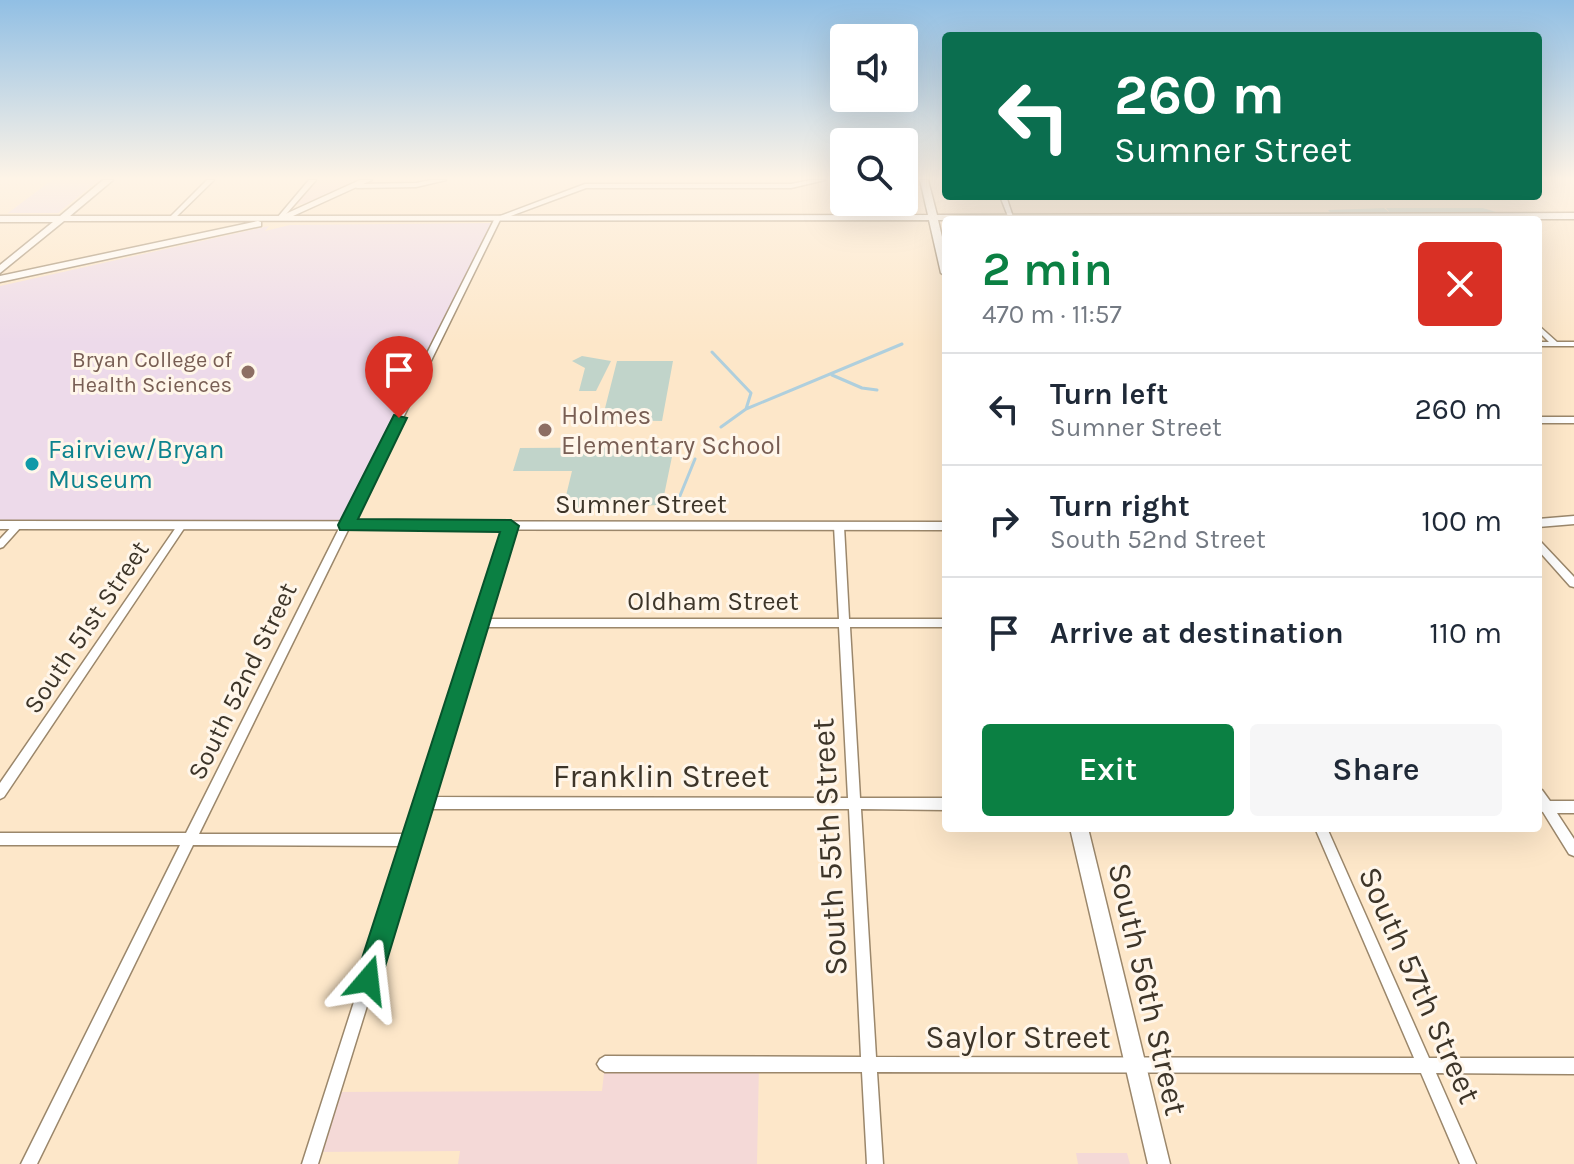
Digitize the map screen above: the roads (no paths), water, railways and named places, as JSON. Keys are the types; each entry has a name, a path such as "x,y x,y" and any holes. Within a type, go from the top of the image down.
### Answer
{"main road":[{"path":"0,270 43,234"},
{"path":"0,279 208,234"},
{"path":"937,234 942,257"},
{"name":"South 56th Street","path":"1080,832 1159,1164"}],"street":[{"name":"South 52nd Street","path":"29,1164 489,234"},
{"path":"1542,331 1555,344"},
{"path":"1542,344 1574,344"},
{"path":"1542,420 1574,420"},
{"path":"1542,523 1574,520"},
{"name":"Sumner Street","path":"0,525 942,526"},
{"path":"0,545 18,525"},
{"name":"South 51st Street","path":"0,793 182,525"},
{"path":"310,1164 511,526"},
{"name":"South 55th Street","path":"839,526 875,1164"},
{"path":"1542,548 1574,583"},
{"name":"Oldham Street","path":"480,623 942,623"},
{"name":"Franklin Street","path":"423,803 942,804"},
{"path":"1542,807 1574,807"},
{"path":"1542,807 1574,850"},
{"name":"South 57th Street","path":"1323,832 1468,1164"},
{"path":"0,839 412,840"},
{"name":"Saylor Street","path":"605,1064 1574,1066"}],"waterway":[{"path":"746,409 902,344"},
{"path":"712,352 751,393 746,409"},
{"path":"832,375 862,388 877,390"},
{"path":"721,427 746,409"},
{"path":"675,508 695,459"}],"place":[{"name":"Bryan College of Health Sciences","path":"248,372"},
{"name":"Holmes Elementary School","path":"545,430"},
{"name":"Fairview/Bryan Museum","path":"32,464"}]}
